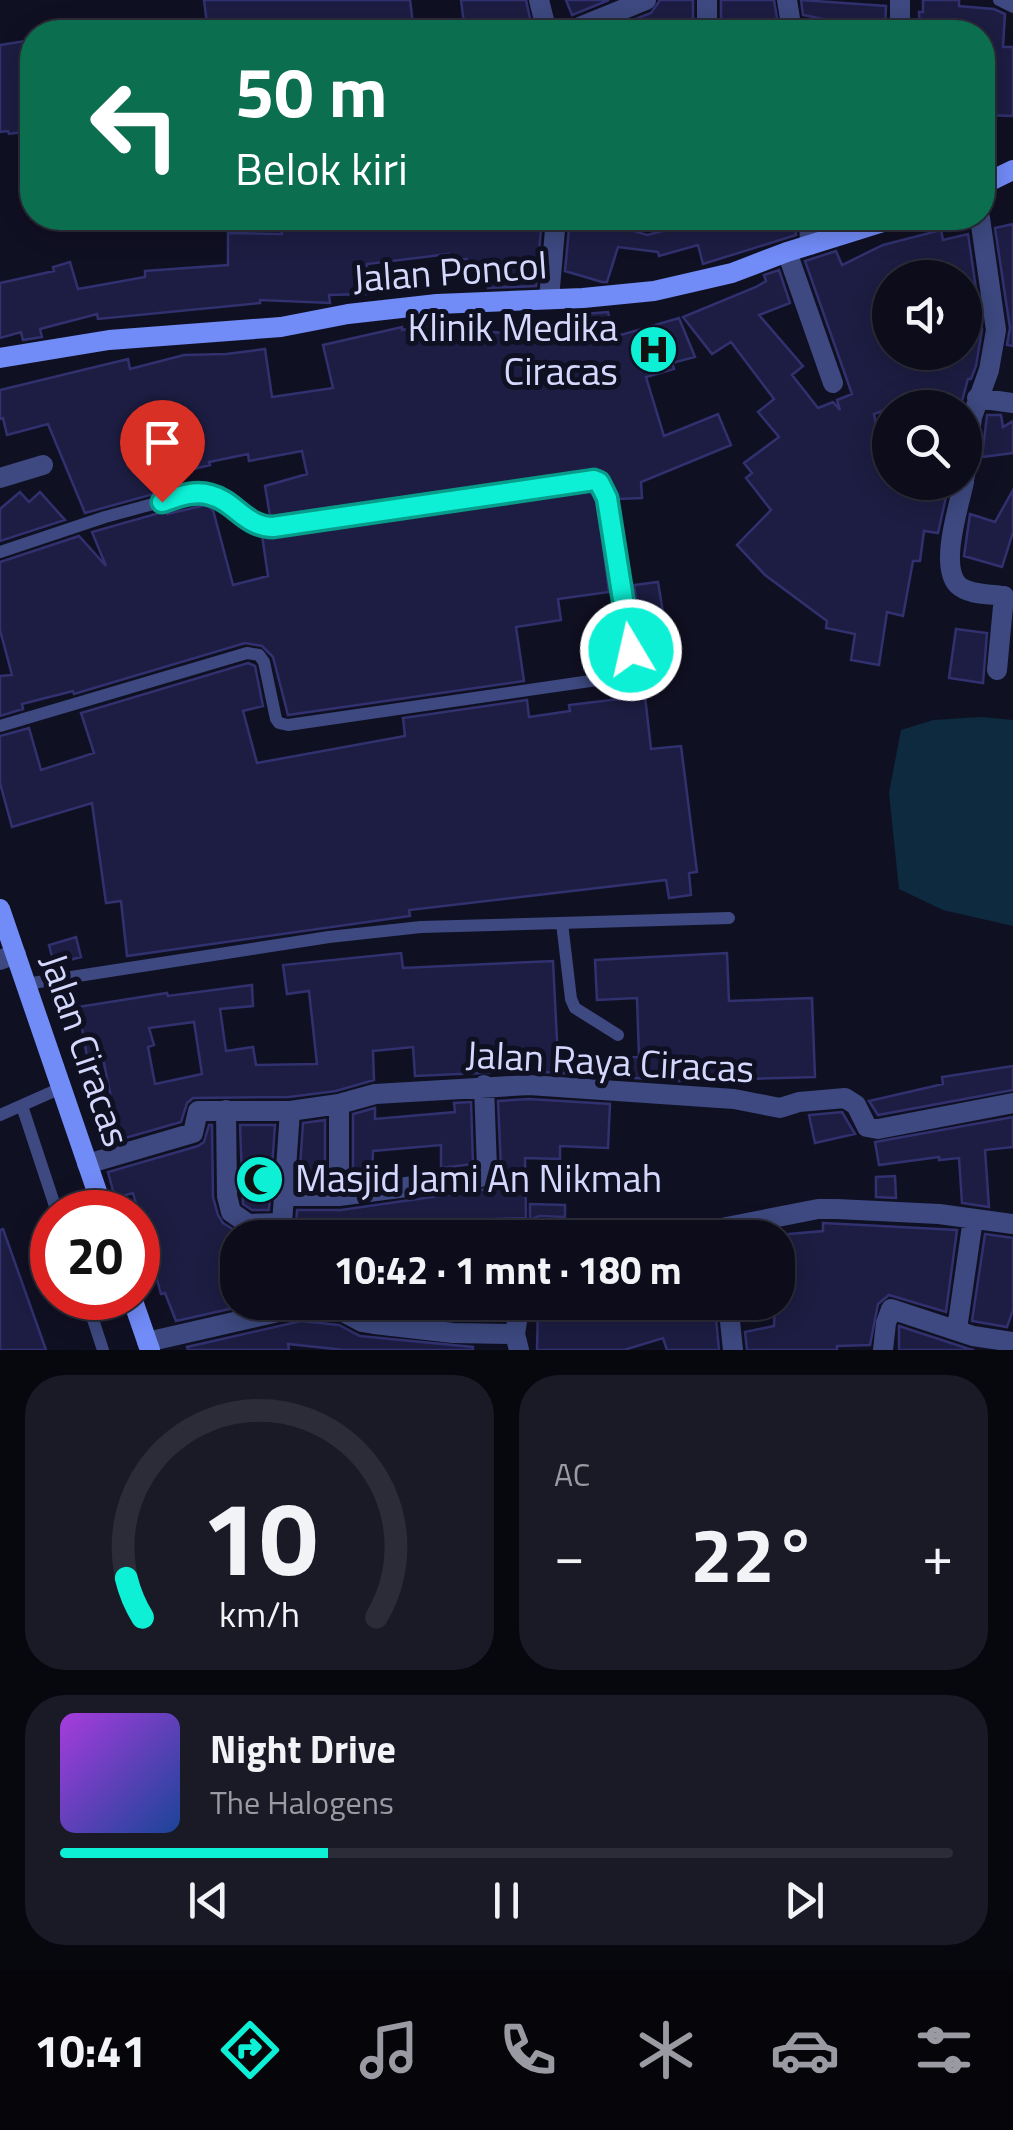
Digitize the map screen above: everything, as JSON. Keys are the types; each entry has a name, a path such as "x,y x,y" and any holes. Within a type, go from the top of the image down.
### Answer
{"street":[{"path":"597,20 646,0"},
{"path":"549,299 555,230"},
{"path":"809,230 810,245"},
{"name":"Jalan Poncol","path":"0,358 94,342 280,327 348,314 437,304 654,291 732,273 858,230"},
{"path":"980,390 994,350 1003,290 984,230"},
{"path":"788,252 833,384"},
{"path":"982,399 1013,403"},
{"path":"0,478 43,465"},
{"path":"959,500 952,533 953,578 967,591 1009,597 997,670"},
{"name":"Jalan Ciracas","path":"0,909 8,958 26,984 96,1190"},
{"name":"Jalan Raya Ciracas","path":"226,1110 290,1110 375,1094 529,1084 715,1098 780,1108 799,1102 845,1098 856,1105 867,1127 878,1129 1013,1104"},
{"path":"284,1196 339,1196 481,1177 487,1169 484,1085"},
{"path":"338,1104 339,1196"},
{"path":"87,1164 193,1133 198,1112 226,1110 227,1196 231,1212 248,1224 282,1223 290,1110"},
{"path":"763,1220 818,1209 1013,1224"},
{"path":"957,1330 973,1219"},
{"path":"139,1320 148,1346 300,1307 343,1312 374,1324 517,1342"},
{"path":"883,1350 891,1310 1013,1342"},
{"path":"730,1320 733,1350"}],"lane":[{"path":"999,0 1013,7"},
{"path":"0,552 190,494 210,494 252,523 273,527 586,479 599,482 607,498 631,650 630,661 611,678 288,725 279,723 264,662 253,652 0,726"},
{"path":"26,984 421,927 729,918"},
{"path":"562,923 571,998 576,1008 618,1035"},
{"path":"0,1115 62,1088"},
{"path":"22,1106 50,1190"},
{"path":"93,1320 103,1350"}],"water":[{"path":"933,720 1013,720 1013,926 943,910 899,889 889,793 901,730"}],"building":[{"path":"204,0 410,0 412,20 206,20"},
{"path":"461,0 526,0 530,20 464,20"},
{"path":"566,0 609,0 572,15"},
{"path":"660,0 693,0 693,20 633,20 651,13"},
{"path":"721,0 774,0 777,20 721,20"},
{"path":"801,0 886,6 885,20 828,20 803,15"},
{"path":"923,0 959,0 959,6 994,9 1005,14 1003,47 1013,47 1013,116 995,115 995,20 919,20 919,12 923,12"},
{"path":"20,42 20,133 0,132 0,45"},
{"path":"1013,224 1013,346 1007,345 1010,328 995,228"},
{"path":"281,230 541,230 536,286 488,288 486,264 469,267 467,259 449,260 449,254 367,264 367,294 329,295 330,303 260,300 98,319 97,314 40,329 42,337 23,340 21,332 0,338 0,283 54,271 53,267 70,262 78,289 145,277 145,271 228,265 228,233 282,234"},
{"path":"569,230 634,230 647,235 667,230 796,230 796,235 703,264 698,245 659,256 658,252 618,247 607,282 565,271"},
{"path":"941,230 943,240 968,234 972,260 872,260 872,370 974,370 965,390 872,390 872,500 945,500 938,533 924,531 920,561 913,561 903,616 887,612 879,665 851,660 855,634 826,628 827,621 765,575 737,545 771,510 746,478 752,473 744,463 779,437 758,412 774,399 731,342 712,354 683,317 756,287 766,281 764,275 779,270 790,303 759,315 803,366 792,375 818,408 833,402 840,410 837,400 852,394 805,261 836,251 842,265 883,245"},
{"path":"608,312 614,337 679,318 695,357 672,363 674,369 646,377 664,436 718,414 731,445 641,482 642,498 617,499 611,483 593,470 270,516 265,486 307,474 302,451 249,461 248,454 209,462 210,465 157,478 161,492 85,513 48,424 7,435 3,418 0,419 0,390 128,359 130,369 184,355 265,349 272,397 333,388 323,345 459,319 459,330 540,335 572,328 571,315"},
{"path":"987,415 1001,415 1003,427 1013,421 1013,453 982,457"},
{"path":"1013,490 1013,532 1002,567 964,556 970,514 995,522"},
{"path":"590,491 597,499 609,592 558,599 561,620 516,627 524,681 288,715 273,657 262,646 245,643 74,694 73,691 22,704 23,709 0,716 0,676 12,675 0,630 0,562 79,536 106,566 92,532 166,511 167,514 206,505 213,510 233,585 268,576 262,535 274,537"},
{"path":"20,492 29,502 40,492 65,520 0,541 0,509"},
{"path":"658,582 672,667 648,671 634,585"},
{"path":"956,629 987,633 983,683 949,678"},
{"path":"248,663 255,666 263,706 243,711 257,763 405,736 403,718 527,700 529,717 570,711 569,705 645,696 651,749 681,746 697,872 689,873 691,895 669,898 666,880 409,910 410,916 127,956 121,901 106,903 92,803 12,827 0,783 0,736 29,728 41,770 94,753 81,713"},
{"path":"76,937 81,957 54,964 49,945"},
{"path":"401,953 403,968 553,961 558,1060 639,1057 637,998 597,1000 595,960 727,953 729,1001 812,998 815,1077 678,1081 530,1071 415,1076 413,1047 373,1051 374,1080 336,1091 289,1097 193,1098 187,1103 181,1122 101,1145 99,1135 118,1131 103,1059 88,1062 78,1007 252,985 253,1006 220,1009 226,1051 253,1047 256,1065 317,1064 309,991 287,994 283,965","holes":["194,1022 202,1074 155,1084 148,1047 154,1045 149,1028"]},
{"path":"1013,1066 1013,1090 878,1115 869,1101 943,1084 942,1077"},
{"path":"498,1101 610,1104 608,1148 560,1146 560,1159 525,1158 526,1218 296,1220 297,1210 341,1210 487,1189 501,1168"},
{"path":"471,1102 473,1164 441,1168 441,1145 373,1151 372,1178 353,1180 353,1114 375,1108 375,1119 455,1112 454,1103"},
{"path":"842,1112 855,1134 815,1143 809,1115"},
{"path":"1013,1117 1013,1147 985,1150 989,1207 962,1203 959,1158 879,1165 875,1142"},
{"path":"325,1120 325,1182 299,1182 303,1123"},
{"path":"212,1125 213,1197 221,1220 220,1311 176,1321 165,1293 160,1290 160,1190 113,1190 108,1172 204,1142"},
{"path":"240,1125 275,1125 269,1210 252,1210 243,1204"},
{"path":"895,1176 896,1198 876,1197 876,1177"},
{"path":"530,1204 565,1205 565,1217 539,1216 530,1220"},
{"path":"823,1223 957,1230 946,1312 889,1295 878,1304 870,1345 837,1346 837,1350 747,1350 745,1332 774,1326 774,1320 795,1320 795,1233 823,1231"},
{"path":"3,1229 30,1305 30,1320 35,1320 46,1350 0,1350"},
{"path":"985,1234 1013,1238 1013,1310 1007,1327 972,1321"},
{"path":"538,1320 716,1320 719,1350 667,1350 663,1338 624,1350 537,1350"},
{"path":"301,1321 339,1325 360,1336 473,1350 344,1350 288,1344 289,1350 187,1347"},
{"path":"899,1326 969,1349 974,1350 899,1350"}],"place":[{"name":"Klinik Medika Ciracas","path":"653,350"},
{"name":"Masjid Jami An Nikmah","path":"260,1179"}],"route":[{"path":"162,502 190,494 210,494 252,523 273,527 594,480 607,498 631,650"}]}
